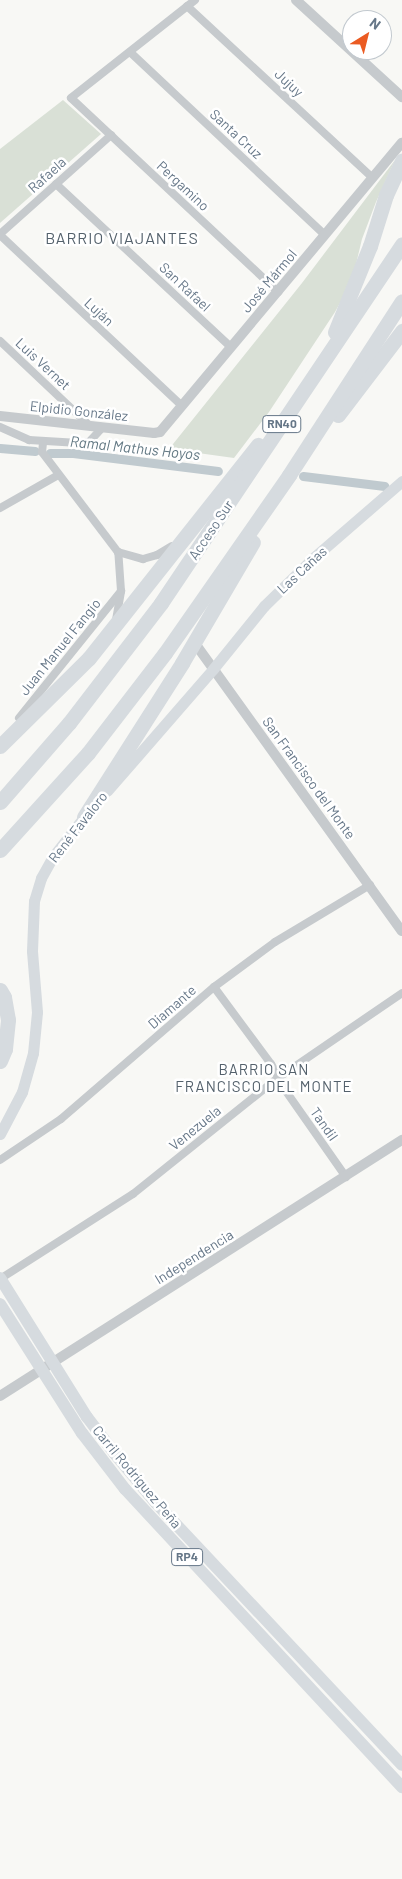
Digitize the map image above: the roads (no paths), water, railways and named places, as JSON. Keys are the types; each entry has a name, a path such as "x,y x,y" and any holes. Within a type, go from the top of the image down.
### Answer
{"highway":[{"path":"315,376 342,317 370,246 386,194 402,162"},
{"name":"Acceso Sur","path":"0,802 69,724 161,603 402,244"},
{"name":"RN40","path":"0,850 56,790 165,653 291,472 402,302"},
{"path":"84,817 240,566 291,472 344,408 402,331"},
{"path":"0,746 83,665 241,465 300,397"},
{"path":"0,990 4,998 8,1020 5,1049 0,1061"}],"main road":[{"name":"Las Cañas","path":"213,670 264,606 312,559 402,481"},
{"name":"René Favaloro","path":"0,1134 22,1092 33,1053 37,1012 32,951 34,901 41,878 52,858 84,817 213,670"},
{"name":"Carril Rodríguez Peña","path":"0,1278 101,1436 156,1503 402,1766"},
{"name":"Carril Rodríguez Peña","path":"0,1304 82,1433 126,1490 402,1787"}],"street":[{"path":"130,52 195,0"},
{"path":"296,0 402,96"},
{"name":"Jujuy","path":"187,6 373,178"},
{"name":"Pergamino","path":"130,52 71,98 278,292"},
{"name":"Santa Cruz","path":"130,52 325,235"},
{"name":"Rafaela","path":"0,234 111,135"},
{"name":"José Mármol","path":"154,433 160,432 402,143"},
{"name":"San Rafael","path":"56,184 232,347"},
{"name":"Luján","path":"0,234 182,406"},
{"name":"Luis Vernet","path":"0,341 90,426"},
{"name":"Elpidio González","path":"0,416 154,433"},
{"path":"0,427 29,440 43,443 89,442 102,428"},
{"path":"43,443 42,452 118,552 121,590 114,628"},
{"path":"0,508 58,475"},
{"path":"118,552 136,558 149,558 164,551 187,534"},
{"name":"Juan Manuel Fangio","path":"0,742 121,590"},
{"name":"San Francisco del Monte","path":"194,642 402,931"},
{"name":"Diamante","path":"0,1160 61,1119 214,987 275,942 370,885"},
{"name":"Tandil","path":"214,987 271,1064 278,1078 346,1177"},
{"name":"Venezuela","path":"0,1278 133,1194 278,1078 402,993"},
{"name":"Independencia","path":"0,1396 402,1140"}],"waterway":[{"name":"Ramal Mathus Hoyos","path":"0,448 35,451"},
{"name":"Ramal Mathus Hoyos","path":"50,453 73,453 218,471"},
{"name":"Ramal Mathus Hoyos","path":"303,476 384,486"}],"district":[{"name":"BARRIO VIAJANTES","path":"122,238"},
{"name":"BARRIO SAN FRANCISCO DEL MONTE","path":"264,1078"}]}
